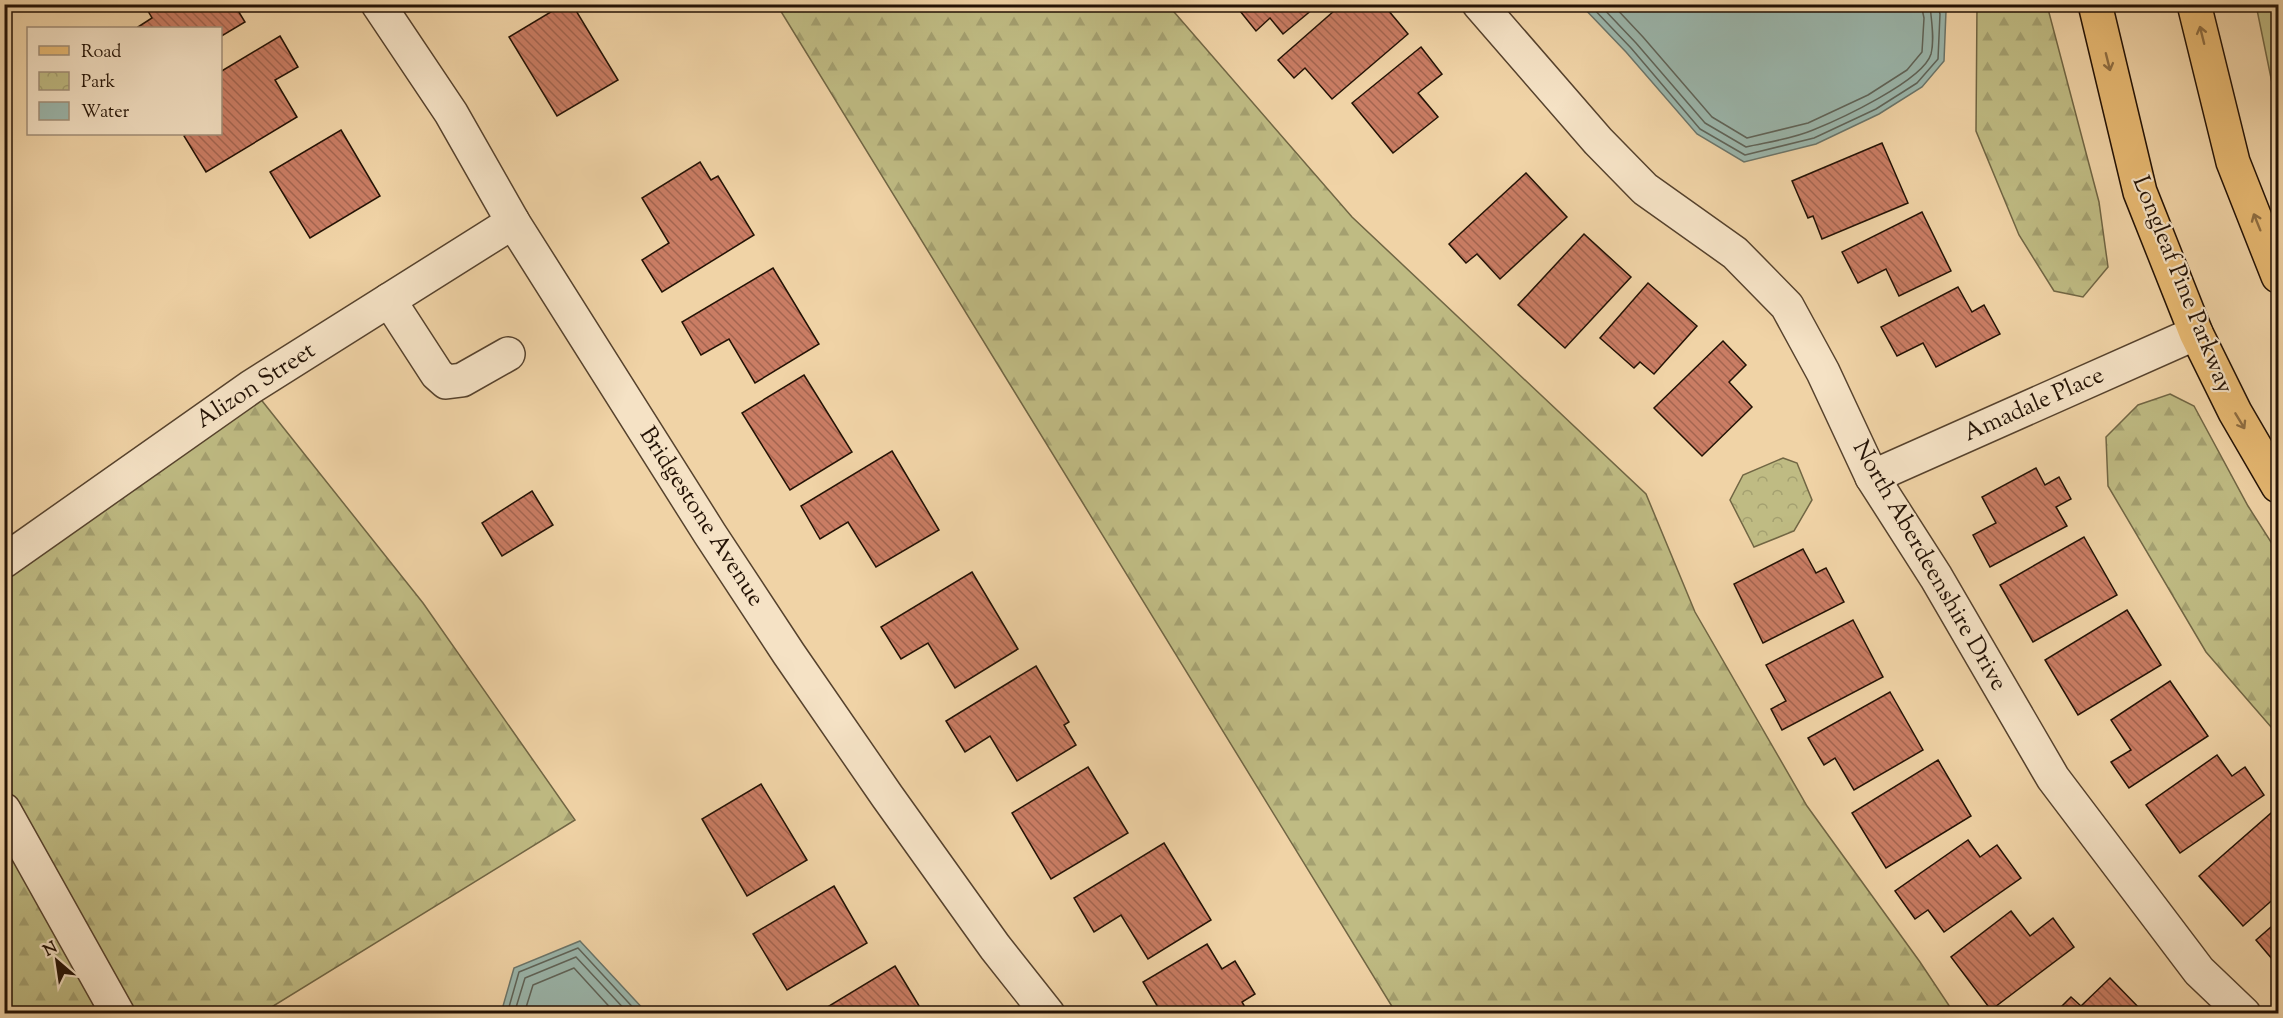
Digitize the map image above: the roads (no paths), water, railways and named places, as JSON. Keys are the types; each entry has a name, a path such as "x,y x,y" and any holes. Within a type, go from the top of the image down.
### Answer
{"main road":[{"name":"Longleaf Pine Parkway","path":"2095,4 2140,192 2196,333 2235,412 2278,486"},
{"path":"2194,4 2233,162 2278,276"}],"street":[{"name":"Bridgestone Avenue","path":"378,4 451,113 513,222 710,534 789,654 901,815 1047,1014"},
{"name":"North Aberdeenshire Drive","path":"1479,4 1598,141 1645,189 1735,253 1787,306 1823,372 1872,477 1936,577 2053,778 2199,971 2244,1014"},
{"name":"Alizon Street","path":"4,561 251,387 513,222"},
{"path":"389,300 437,374 446,382 462,380 508,354"},
{"name":"Amadale Place","path":"1872,477 2196,333"},
{"path":"4,810 118,1014"}],"water":[{"path":"1581,5 1942,5 1946,11 1944,61 1922,87 1879,114 1816,144 1744,162 1697,134 1626,52"},
{"path":"580,941 647,1013 501,1013 514,968"}]}
